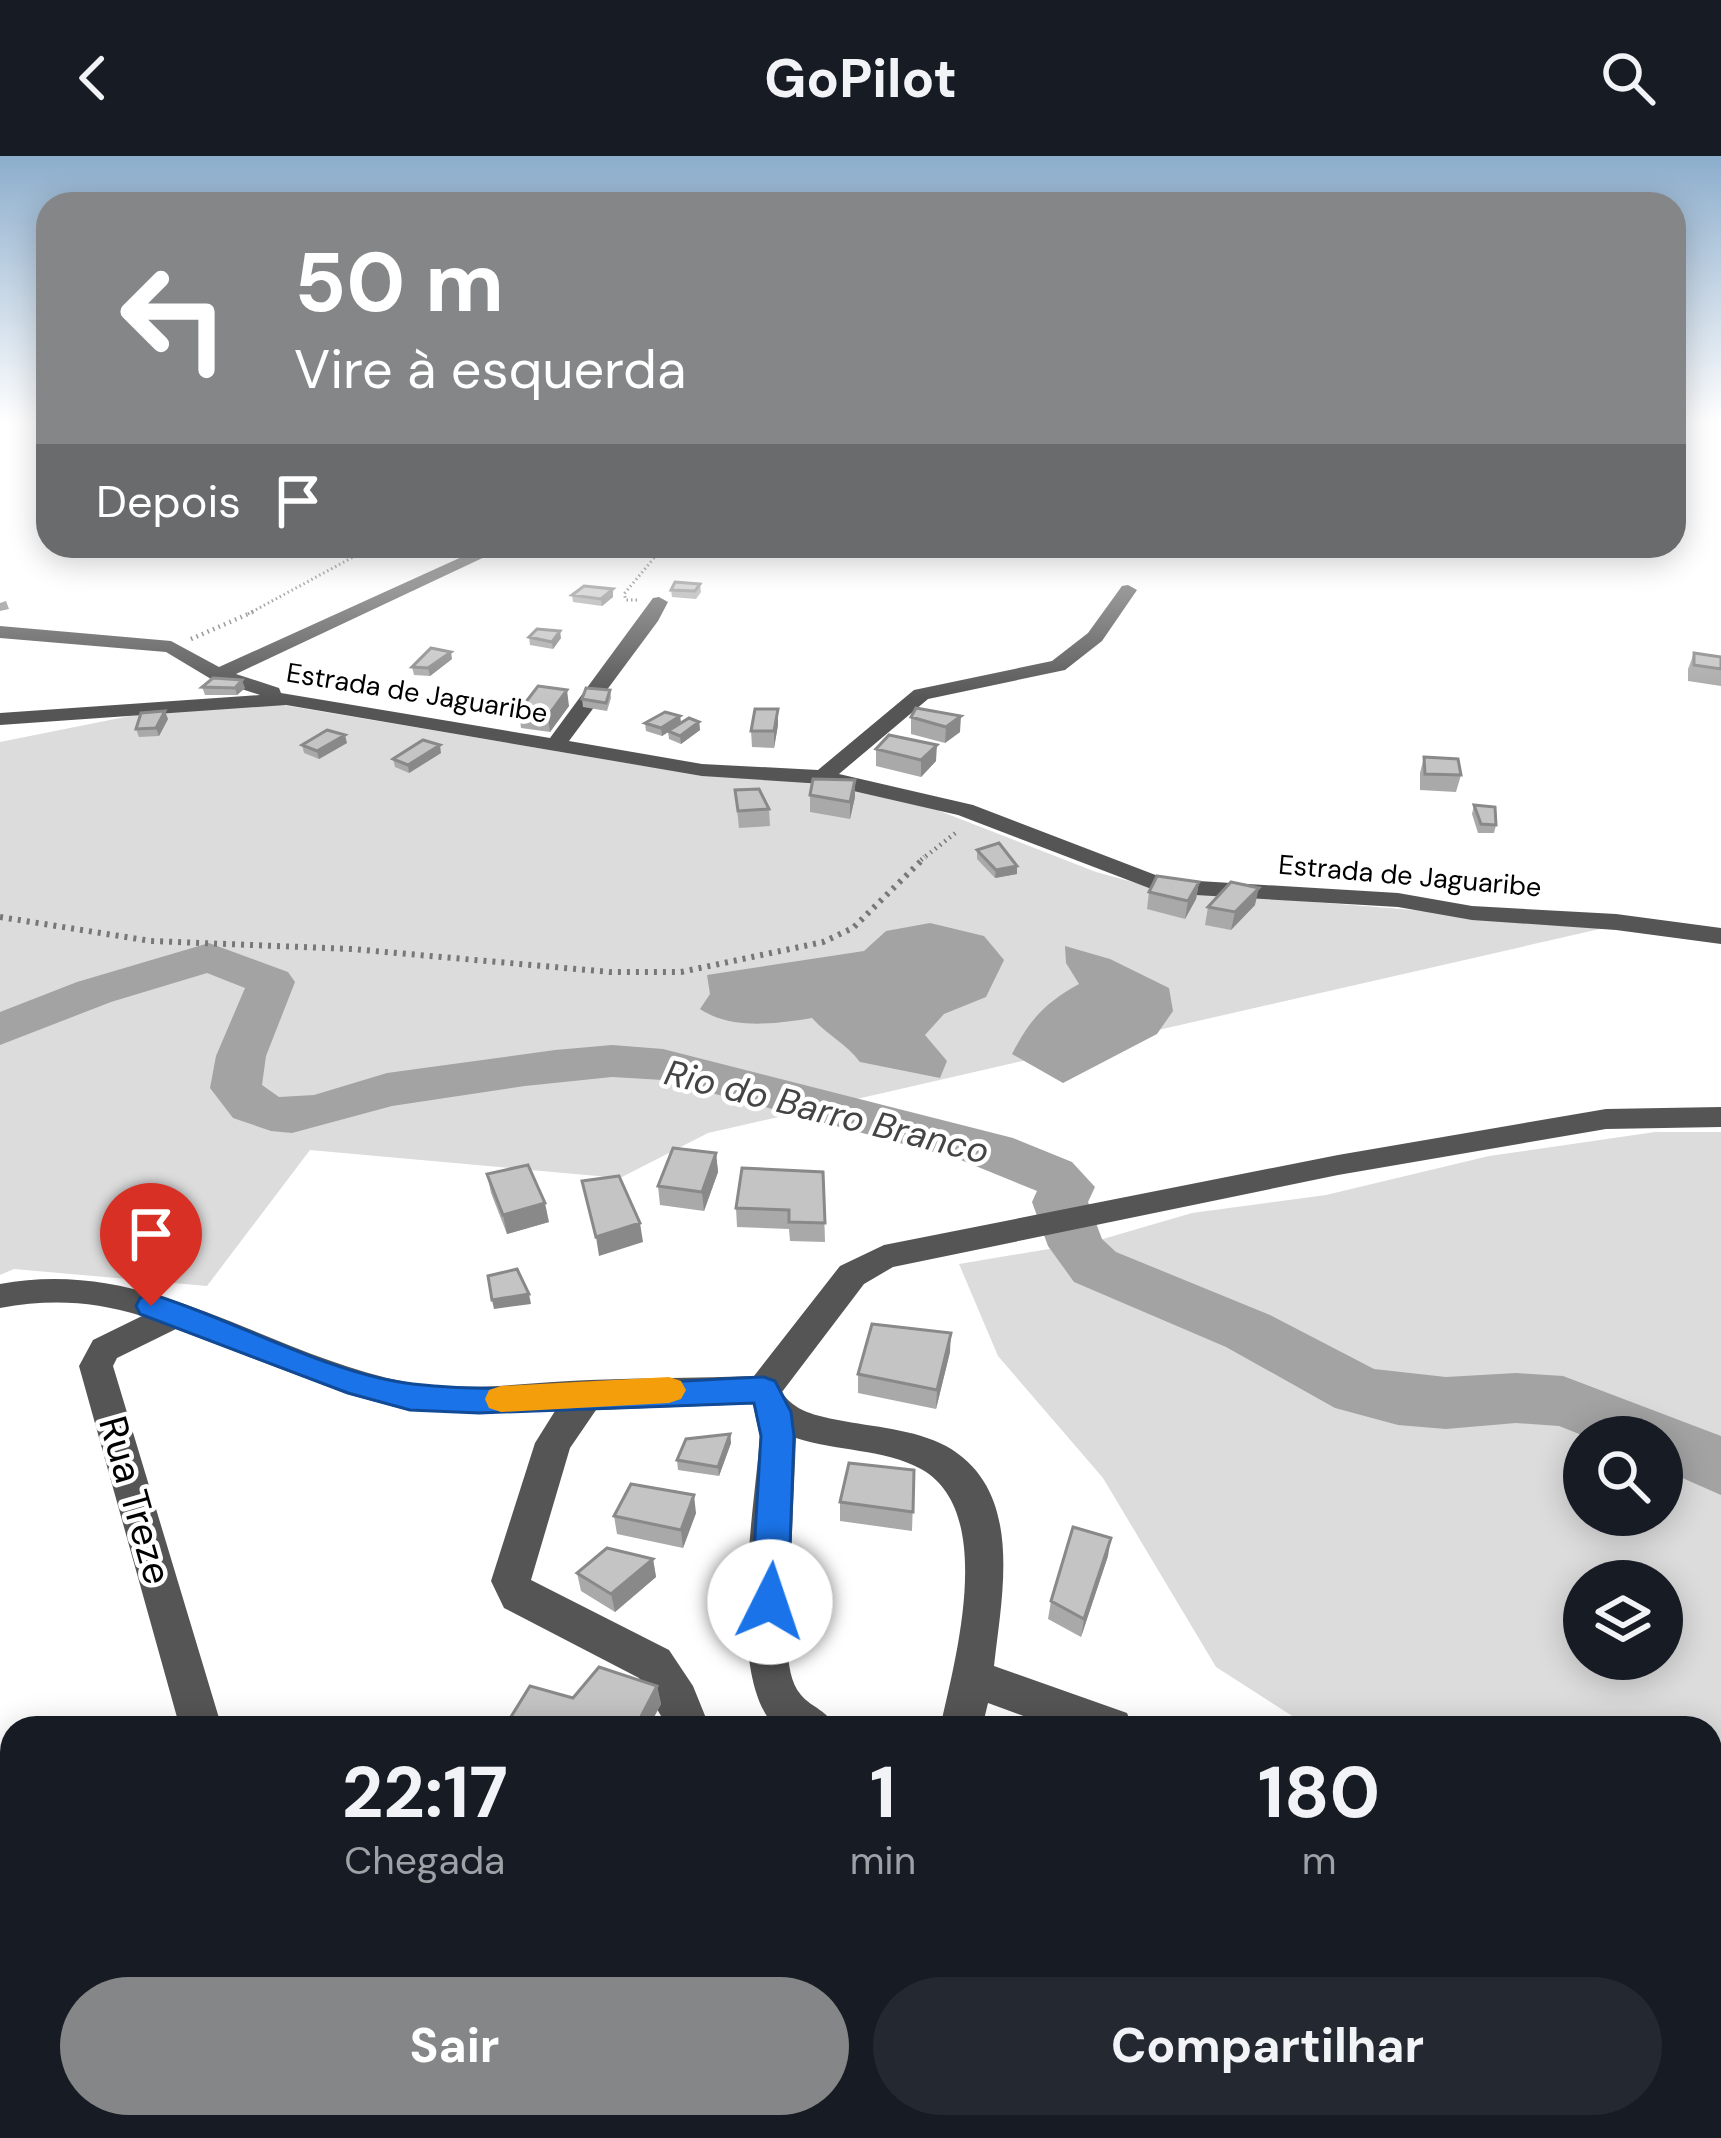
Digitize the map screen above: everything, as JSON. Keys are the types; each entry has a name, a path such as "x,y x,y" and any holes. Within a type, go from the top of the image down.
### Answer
{"street":[{"path":"218,675 474,558"},
{"path":"823,777 921,694 1058,666 1096,637 1128,590"},
{"path":"556,745 591,689 631,647 659,602"},
{"path":"0,632 171,647 218,675 286,699"},
{"name":"Estrada de Jaguaribe","path":"0,719 286,699 702,770 823,777 981,816 1162,886 1398,900 1472,913 1616,922 1721,936"},
{"path":"795,1716 772,1685 766,1648 773,1556 769,1401 852,1276 884,1257 1606,1119 1721,1117"},
{"path":"0,1296 44,1288 96,1290 359,1384 410,1397 479,1400 588,1394 769,1401 819,1432 913,1448 961,1472 980,1505 985,1540 972,1678 964,1716"},
{"name":"Rua Treze","path":"174,1315 105,1348 96,1366 198,1716"},
{"path":"588,1394 553,1443 511,1582 518,1594 654,1664 684,1716"},
{"path":"972,1678 1078,1716"}],"path":[{"path":"171,647 267,606 351,558"},
{"path":"654,558 624,594 626,600 659,602"},
{"path":"0,917 152,941 352,949 610,972 681,972 823,942 853,928 939,844 981,816"}],"shaded area":[{"path":"271,703 644,766 815,780 914,801 1096,872 1162,890 1613,926 708,1133 620,1178 310,1150 207,1286 14,1269 0,1275 0,742 140,714"},
{"path":"930,923 984,936 1004,960 986,997 944,1014 925,1035 947,1061 940,1078 860,1062 812,1018 740,1023 700,1009 710,994 707,975 864,951 886,931"},
{"path":"1065,946 1110,959 1169,988 1173,1011 1157,1034 1063,1083 1012,1054 1039,1013 1079,984 1066,963"},
{"path":"1655,1132 1721,1132 1721,1716 1292,1716 1216,1667 1103,1478 998,1356 959,1264 1096,1241 1192,1213 1326,1195 1489,1156"}],"building":[{"path":"675,582 700,584 695,591 671,590"},
{"path":"584,586 613,589 601,599 572,595"},
{"path":"537,629 560,631 552,642 529,637"},
{"path":"431,648 451,652 428,668 412,667"},
{"path":"1694,653 1721,657 1721,669 1694,665"},
{"path":"213,678 242,680 235,688 202,687"},
{"path":"538,686 567,690 548,716 519,711"},
{"path":"586,688 610,690 606,703 582,699"},
{"path":"916,708 961,716 946,727 911,717"},
{"path":"755,709 778,709 774,731 751,731"},
{"path":"165,711 156,728 136,729 141,713"},
{"path":"665,712 680,716 661,728 645,723"},
{"path":"689,718 699,722 680,736 668,731"},
{"path":"327,730 345,735 317,751 302,745"},
{"path":"889,735 937,745 921,760 876,749"},
{"path":"423,740 440,745 408,765 393,759"},
{"path":"1424,757 1458,759 1461,775 1425,774"},
{"path":"813,779 855,780 850,802 810,795"},
{"path":"759,789 769,809 738,811 735,790"},
{"path":"1474,805 1495,807 1496,825 1481,824"},
{"path":"999,843 1017,866 996,870 977,850"},
{"path":"1157,876 1199,882 1188,901 1149,892"},
{"path":"1231,882 1259,888 1235,912 1208,907"},
{"path":"673,1148 716,1153 702,1192 658,1186"},
{"path":"528,1165 545,1203 503,1215 487,1174"},
{"path":"742,1168 823,1172 825,1223 789,1222 789,1210 736,1208"},
{"path":"619,1176 640,1223 596,1237 582,1181"},
{"path":"517,1269 529,1294 492,1300 488,1276"},
{"path":"872,1324 951,1333 937,1390 858,1374"},
{"path":"730,1434 718,1467 677,1460 686,1439"},
{"path":"849,1463 914,1470 913,1512 840,1502"},
{"path":"631,1484 694,1495 681,1530 614,1516"},
{"path":"1073,1527 1111,1538 1084,1619 1051,1601"},
{"path":"607,1548 653,1559 611,1594 577,1573"},
{"path":"599,1667 657,1686 641,1716 511,1716 530,1686 573,1698"}],"waterway":[{"name":"Rio do Barro Branco","path":"0,1030 94,992 209,957 271,982 241,1056 236,1088 252,1106 271,1114 315,1112 410,1086 584,1063 638,1062 712,1075 833,1111 975,1145 1043,1170 1067,1187 1060,1202 1077,1246 1095,1267 1248,1331 1358,1390 1398,1400 1446,1403 1516,1398 1563,1401 1603,1416"},
{"name":"Rio do Barro Branco","path":"1683,1448 1721,1467"}],"slow traffic":[{"path":"501,1399 669,1390"}],"route":[{"path":"151,1306 359,1384 410,1397 479,1400 764,1390 775,1412 778,1436 770,1602"}]}
